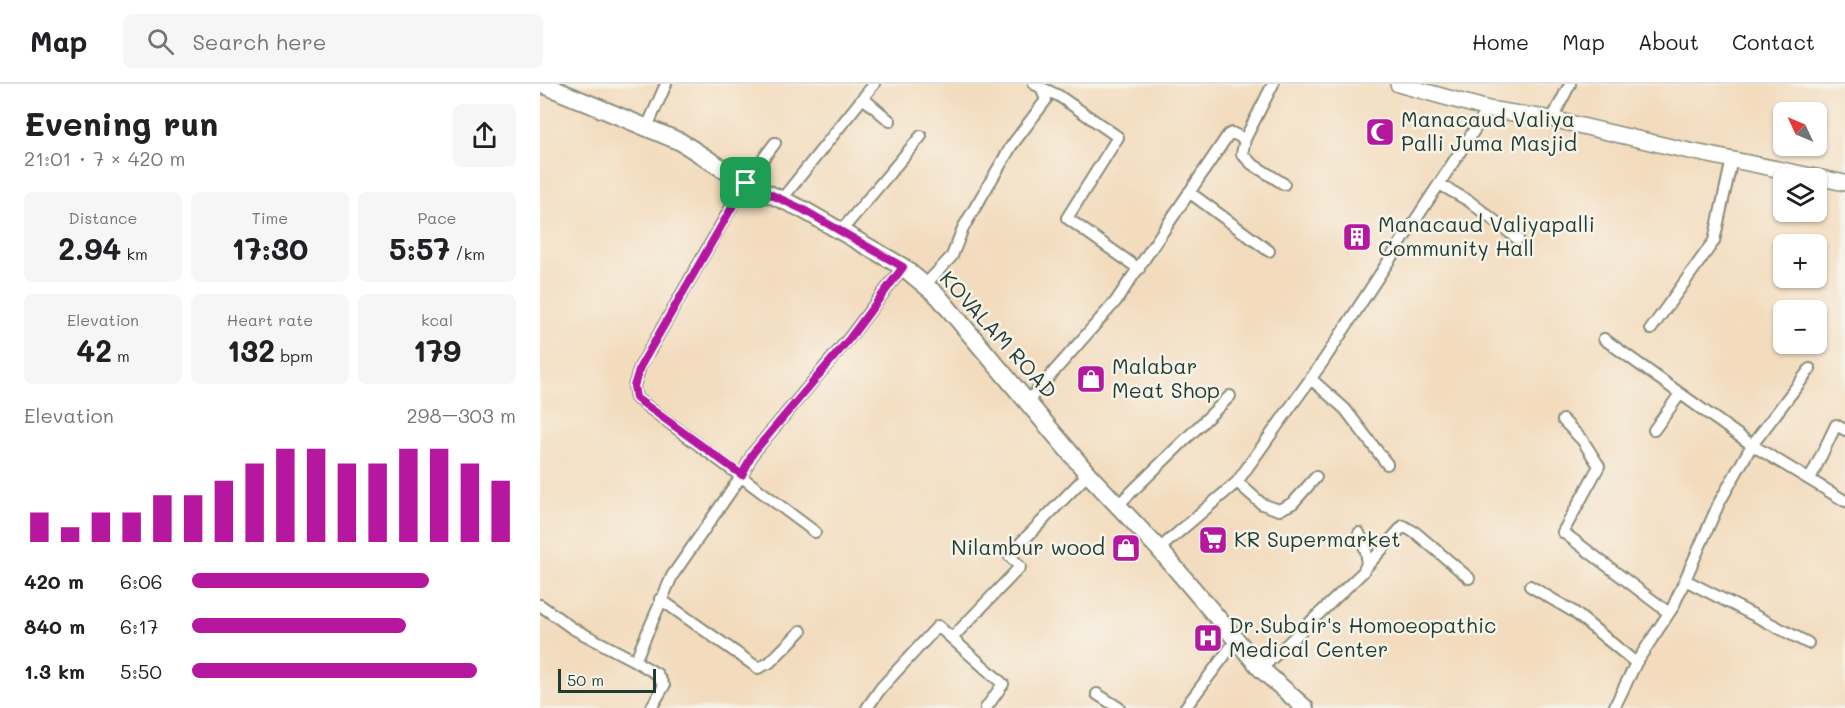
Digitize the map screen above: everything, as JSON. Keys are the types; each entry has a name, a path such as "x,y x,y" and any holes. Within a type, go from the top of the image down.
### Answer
{"main road":[{"name":"KOVALAM ROAD","path":"542,84 681,142 746,183 782,199 903,267 938,296 1088,474 1159,549 1261,669 1305,708"}],"street":[{"path":"647,127 666,84"},
{"path":"782,199 874,84"},
{"path":"1272,84 1245,139 1242,154 1252,164 1284,184"},
{"path":"1398,84 1488,109 1552,119 1615,135 1845,183"},
{"path":"1552,119 1570,84"},
{"path":"1038,85 1059,96 1118,137 1067,218 1139,269"},
{"path":"925,285 952,256 963,228 1012,145 1046,100 1038,85"},
{"path":"863,98 890,121"},
{"path":"1159,549 1237,482 1311,379 1488,109"},
{"path":"1028,401 1116,301 1228,135 1232,133 1245,139"},
{"path":"841,231 921,136"},
{"path":"775,143 746,183 640,367 634,386 636,398 742,475 815,532"},
{"path":"1651,329 1714,241 1732,159"},
{"path":"1439,184 1470,201 1518,239"},
{"path":"1189,192 1269,251"},
{"path":"635,661 660,599 672,576 742,475 753,453 850,338 903,267"},
{"path":"1604,339 1752,445 1845,501"},
{"path":"1614,708 1636,663 1669,613 1687,580 1719,503 1752,445 1810,369"},
{"path":"1311,379 1345,409 1388,464"},
{"path":"1654,430 1680,394"},
{"path":"1118,505 1230,396"},
{"path":"1563,420 1583,441 1599,466 1563,532 1669,613"},
{"path":"1810,479 1836,425 1845,430"},
{"path":"951,638 1020,567 1009,555 1088,474"},
{"path":"1237,482 1262,504 1280,510 1293,503 1316,477"},
{"path":"1261,669 1367,566 1403,526 1416,533 1469,578"},
{"path":"1359,532 1368,556 1367,566"},
{"path":"1687,580 1808,643"},
{"path":"1530,586 1574,612 1636,663"},
{"path":"660,599 758,668 769,663 801,631"},
{"path":"540,605 572,628 657,674 664,686 656,706"},
{"path":"867,708 881,688 938,626 1003,684 986,708"},
{"path":"1185,708 1237,639"},
{"path":"1097,694 1119,708"}],"place":[{"name":"Manacaud Valiya Palli Juma Masjid","path":"1380,132"},
{"name":"Manacaud Valiyapalli Community Hall","path":"1357,237"},
{"name":"Malabar Meat Shop","path":"1091,379"},
{"name":"KR Supermarket","path":"1213,540"},
{"name":"Nilambur wood","path":"1126,548"},
{"name":"Dr.Subair's Homoeopathic Medical Center","path":"1208,638"}],"route":[{"path":"746,183 802,209 903,267 850,338 753,453 742,475 636,398 634,386 640,367 746,183"}]}
